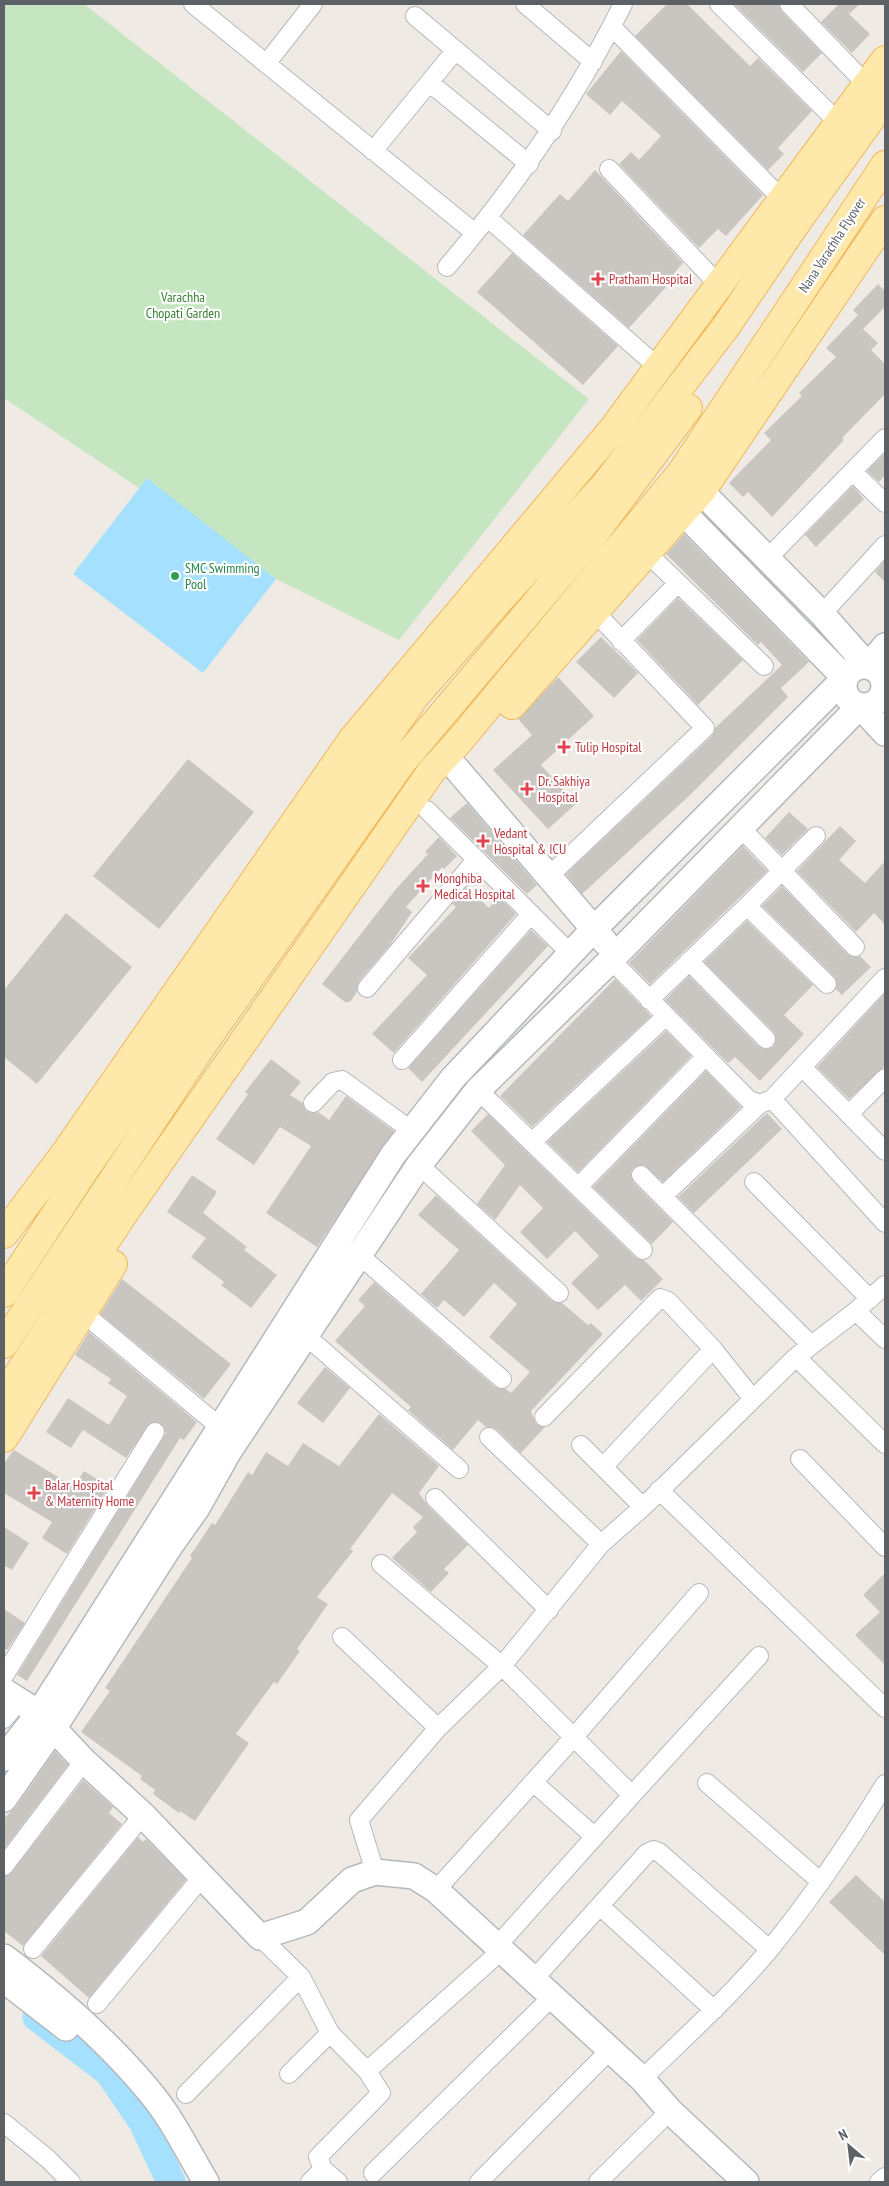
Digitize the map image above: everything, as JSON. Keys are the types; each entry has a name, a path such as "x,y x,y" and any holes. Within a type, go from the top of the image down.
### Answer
{"main road":[{"path":"4,1293 85,1169 416,695 503,596 605,485 726,328 848,132 877,93 885,60"},
{"path":"4,1234 69,1148 352,740 613,429 782,199 848,132"},
{"name":"Nana Varachha Flyover","path":"4,1396 120,1219 431,772 461,739 681,473 885,165"},
{"path":"4,1438 176,1166 456,768 702,490 885,220"},
{"path":"796,299 822,313"},
{"path":"4,1344 206,1040 402,762 591,538 713,374 721,355 726,328"},
{"path":"4,1368 59,1283 412,775 488,686 644,493 713,396 744,380"}],"street":[{"path":"266,64 313,4"},
{"path":"525,4 593,62"},
{"path":"447,267 488,218 552,131 593,62 623,4"},
{"path":"718,4 848,132"},
{"path":"789,4 877,93"},
{"path":"199,6 266,64 475,233"},
{"path":"414,16 552,131"},
{"path":"612,27 782,199"},
{"path":"373,151 455,51"},
{"path":"430,83 529,164"},
{"path":"609,169 718,284"},
{"path":"488,218 659,368"},
{"path":"768,558 885,438"},
{"path":"853,472 885,503"},
{"path":"4,1799 21,1715 196,1508 229,1451 419,1165 478,1090 613,957 739,826 860,706 872,705 878,701 885,689 879,672 868,666 822,614 768,558 702,490 681,473"},
{"path":"664,493 845,678 845,691 848,697 860,706 885,734"},
{"path":"822,614 885,545"},
{"path":"647,553 764,666"},
{"path":"621,640 678,583"},
{"path":"548,877 705,728 594,612"},
{"path":"4,1758 21,1715 220,1427 393,1155 412,1131 454,1078 593,930 854,668 868,666 885,646"},
{"path":"456,768 665,1017 749,1100 766,1102 885,1223"},
{"path":"427,810 570,954"},
{"path":"739,826 855,947"},
{"path":"649,1000 748,906 816,836"},
{"path":"367,988 476,860"},
{"path":"748,906 827,984"},
{"path":"402,1060 531,914"},
{"path":"689,962 766,1039"},
{"path":"664,1195 766,1102 885,978"},
{"path":"532,1142 665,1017"},
{"path":"578,1187 705,1057"},
{"path":"802,1066 885,1151"},
{"path":"849,1114 885,1078"},
{"path":"314,1103 333,1082 342,1080 412,1131"},
{"path":"478,1090 643,1250"},
{"path":"419,1165 559,1293"},
{"path":"641,1175 664,1195 810,1344"},
{"path":"754,1182 870,1300"},
{"path":"359,1255 502,1378"},
{"path":"375,1872 359,1820 438,1728 502,1666 601,1544 642,1507 810,1344 870,1300 885,1285"},
{"path":"544,1417 660,1298 668,1301 713,1349 753,1398"},
{"path":"856,1311 885,1339"},
{"path":"82,1312 220,1427"},
{"path":"306,1336 460,1469"},
{"path":"603,1467 713,1349"},
{"path":"796,1357 885,1444"},
{"path":"4,1676 155,1432"},
{"path":"489,1437 601,1544"},
{"path":"581,1445 642,1507"},
{"path":"800,1459 885,1548"},
{"path":"659,1490 885,1708"},
{"path":"435,1498 549,1610"},
{"path":"380,1564 502,1666 632,1795"},
{"path":"436,1890 699,1594"},
{"path":"342,1637 438,1728"},
{"path":"367,2071 500,1948 632,1795 759,1656"},
{"path":"21,1715 84,1761 143,1814 260,1937 301,1977 330,2033 367,2071 381,2093 318,2157 323,2169 338,2182"},
{"path":"4,1866 84,1761"},
{"path":"533,1782 595,1837"},
{"path":"707,1783 820,1882"},
{"path":"642,2079 714,2010 769,1950 880,1807 885,1784"},
{"path":"33,1949 143,1814"},
{"path":"534,1979 648,1853 654,1850 659,1852 769,1950"},
{"path":"260,1937 307,1922 352,1880 375,1872 414,1876 436,1890 553,1996 609,2052 642,2079 670,2111 738,2180"},
{"path":"97,2004 202,1877"},
{"path":"600,1906 714,2010"},
{"path":"4,1957 87,2023 150,2092 177,2132 206,2182"},
{"path":"186,2094 301,1977"},
{"path":"4,1980 85,2042 145,2107 186,2182"},
{"path":"373,2173 553,1996"},
{"path":"289,2074 330,2033"},
{"path":"479,2182 609,2052"},
{"path":"598,2182 670,2111"},
{"path":"5,2125 48,2159 70,2182"},
{"path":"310,2182 323,2169"}],"green space":[{"name":"Varachha Chopati Garden","path":"4,4 84,4 589,399 399,640 276,579 4,398"}],"water":[{"name":"SMC Swimming Pool","path":"147,478 276,579 203,673 73,574"}],"building":[{"path":"667,4 687,4 750,66 758,58 812,111 778,148 784,154 768,170 635,36"},
{"path":"734,4 779,4 781,11 822,53 803,72"},
{"path":"839,4 860,4 849,14 870,34 852,53 821,22"},
{"path":"621,51 763,195 726,236 718,229 699,248 619,164 631,152 639,160 661,136 622,101 610,115 586,94"},
{"path":"595,170 683,263 664,285 666,287 629,328 523,235 560,194 568,201"},
{"path":"512,253 618,346 583,385 477,292"},
{"path":"878,284 885,291 885,307 863,329 878,343 871,350 885,364 885,394 842,438 844,440 772,517 748,492 743,497 729,483 771,440 764,433 802,396 799,393 836,357 826,348 858,315 853,310"},
{"path":"885,453 885,475 879,482 867,471"},
{"path":"853,486 864,499 816,547 805,535"},
{"path":"684,534 809,662 781,688 788,697 690,795 582,894 566,874 712,736 715,728 782,665 761,642 758,645 666,554"},
{"path":"885,560 885,582 875,572"},
{"path":"678,598 743,660 698,705 637,640"},
{"path":"601,637 638,673 614,698 576,662"},
{"path":"558,677 594,716 541,765 576,804 548,829 493,770 532,735 518,719"},
{"path":"188,759 254,812 159,929 93,876"},
{"path":"467,803 537,885 527,894 450,818"},
{"path":"789,812 808,829 782,855 765,838"},
{"path":"840,826 856,841 839,860 865,883 885,861 885,925 874,913 856,932 797,871"},
{"path":"439,837 457,856 444,869 442,867 406,907 412,912 390,945 359,981 357,992 350,1002 345,1002 322,984 395,890 428,854 425,852"},
{"path":"743,846 767,871 650,984 629,963"},
{"path":"782,886 847,954 853,957 860,956 871,967 842,995 836,989 837,982 834,976 762,906"},
{"path":"467,887 489,908 499,897 516,914 394,1053 372,1034 427,975 408,958 456,907 452,904"},
{"path":"66,913 132,967 37,1084 4,1057 4,990"},
{"path":"747,921 813,985 784,1015 804,1034 760,1081 735,1057 728,1063 665,1000 689,976 758,1046 764,1049 773,1047 776,1041 774,1032 704,962"},
{"path":"531,930 548,946 422,1082 408,1068"},
{"path":"615,979 651,1016 532,1127 500,1096"},
{"path":"885,993 885,1066 849,1099 817,1067"},
{"path":"666,1031 691,1056 578,1172 547,1142"},
{"path":"271,1059 301,1082 290,1095 303,1103 306,1111 311,1113 318,1112 329,1120 346,1096 394,1131 317,1247 266,1213 311,1146 280,1127 254,1165 216,1139 248,1094 245,1092"},
{"path":"706,1071 741,1107 663,1182 644,1165 633,1168 631,1173 633,1182 673,1222 652,1244 593,1187"},
{"path":"767,1113 782,1129 694,1213 678,1197"},
{"path":"488,1114 636,1258 644,1260 663,1279 641,1301 625,1285 598,1310 571,1283 599,1256 575,1231 547,1259 520,1232 543,1208 520,1185 495,1220 477,1204 505,1165 471,1131"},
{"path":"192,1175 217,1192 203,1213 247,1247 244,1250 277,1275 251,1308 221,1285 224,1282 191,1257 206,1238 167,1212"},
{"path":"436,1195 552,1301 562,1303 588,1325 591,1323 603,1334 531,1411 536,1424 545,1427 521,1453 496,1429 486,1427 478,1420 453,1450 408,1410 411,1407 335,1341 365,1306 358,1300 374,1282 495,1387 506,1389 511,1393 530,1372 489,1337 517,1304 494,1283 464,1317 444,1300 437,1308 421,1294 459,1250 418,1215"},
{"path":"122,1279 231,1364 204,1399 100,1314"},
{"path":"89,1332 197,1422 184,1440 180,1438 27,1681 17,1675 166,1433 160,1423 150,1423 126,1458 83,1430 71,1448 46,1432 68,1398 109,1425 127,1396 108,1383 111,1379 75,1355"},
{"path":"325,1367 350,1388 323,1423 297,1403"},
{"path":"379,1414 439,1466 419,1493 428,1506 468,1545 444,1569 449,1573 431,1592 392,1558 417,1532 413,1527 423,1517 392,1493 350,1549 353,1551 317,1597 328,1604 297,1649 300,1651 277,1684 274,1682 236,1734 249,1743 195,1821 180,1811 179,1813 153,1794 155,1790 140,1779 142,1776 81,1732 110,1691 105,1688 192,1558 190,1556 212,1523 215,1525 248,1472 252,1475 266,1452 288,1466 303,1443 339,1466"},
{"path":"14,1450 74,1487 84,1471 109,1486 67,1554 42,1538 52,1522 4,1493 4,1463"},
{"path":"4,1527 29,1543 12,1570 4,1565"},
{"path":"885,1573 885,1665 855,1635 880,1612 863,1595"},
{"path":"4,1609 25,1623 7,1650 4,1648"},
{"path":"55,1751 68,1765 4,1849 4,1818 16,1807"},
{"path":"83,1780 113,1807 109,1813 122,1824 23,1946 4,1931 4,1876 12,1872"},
{"path":"138,1837 143,1842 146,1839 186,1880 89,1998 41,1956"},
{"path":"856,1875 885,1902 885,1955 829,1902"}],"waterway":[{"path":"37,2017 109,2072 143,2122 171,2182"}],"place":[{"name":"Pratham Hospital","path":"598,279"},
{"name":"SMC Swimming Pool","path":"175,576"},
{"name":"Tulip Hospital","path":"564,747"},
{"name":"Dr. Sakhiya Hospital","path":"527,789"},
{"name":"Vedant Hospital & ICU","path":"483,841"},
{"name":"Monghiba Medical Hospital","path":"423,886"},
{"name":"Balar Hospital & Maternity Home","path":"34,1493"}]}
